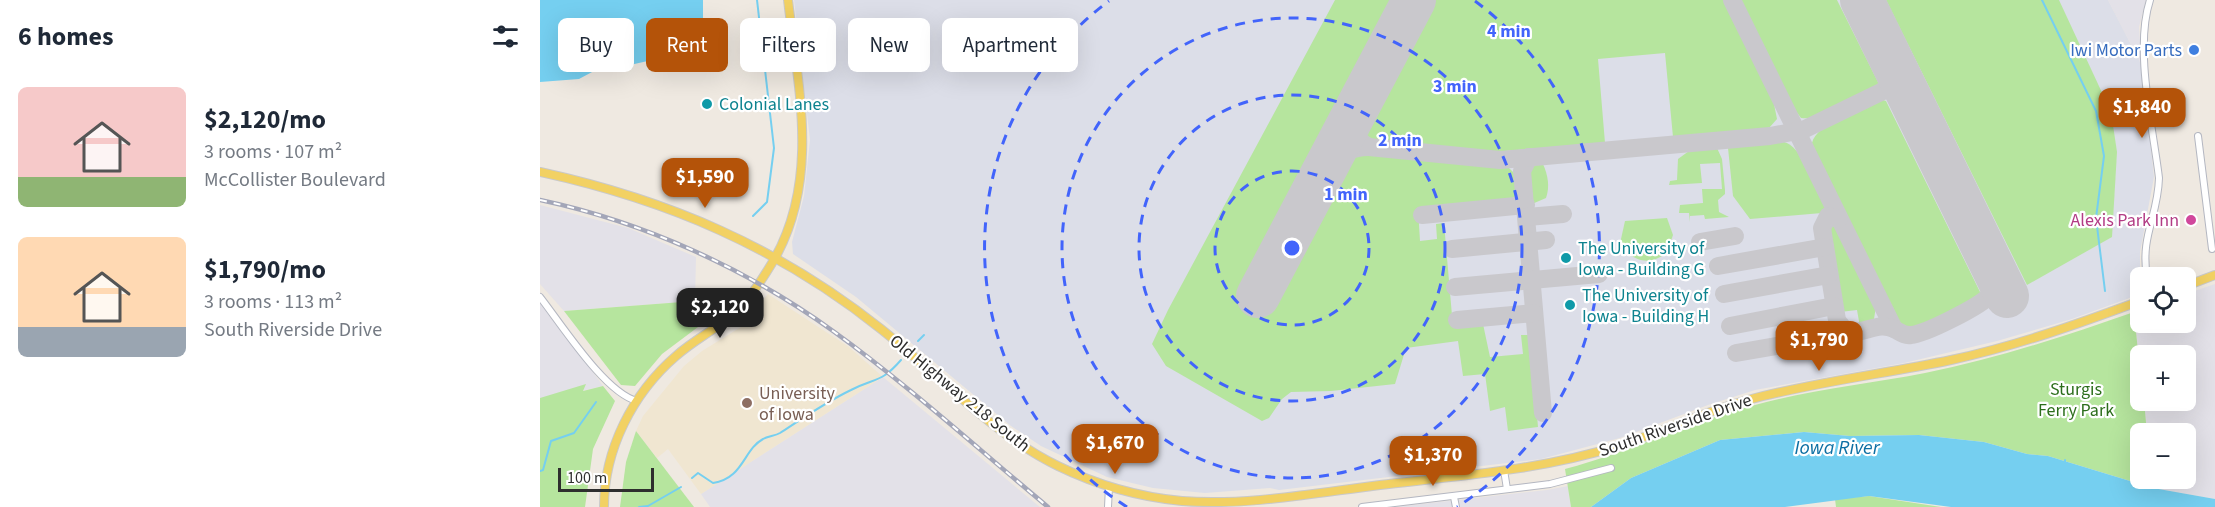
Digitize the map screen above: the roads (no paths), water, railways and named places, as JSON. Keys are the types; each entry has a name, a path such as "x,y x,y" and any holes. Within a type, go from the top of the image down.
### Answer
{"main road":[{"path":"604,507 610,459 624,422 637,401 676,355 736,311 775,257 792,214 804,161 804,137 788,0"},
{"name":"Old Highway 218 South","path":"540,172 623,192 700,221 775,257 822,285 880,328 1020,443 1055,465 1109,487 1160,498 1221,501 1504,470"},
{"path":"2196,282 2214,276"},
{"name":"South Riverside Drive","path":"1504,470 1568,459 1619,446 1747,400 1979,353 2030,339 2130,304"}],"street":[{"path":"2146,267 2144,245 2157,199 2159,178 2143,48 2144,24 2150,0"},
{"path":"2198,136 2212,249"},
{"path":"540,297 608,384 625,398 637,401"},
{"name":"South Riverside Drive","path":"1362,507 1568,481 1611,468"},
{"path":"1504,470 1507,489"},
{"path":"1108,507 1109,487"},
{"path":"1455,497 1456,507"}],"water":[{"path":"540,0 703,0 703,18 646,18 646,61 634,64 634,18 558,18 558,72 592,72 579,79 540,82"},
{"name":"Iowa River","path":"1804,432 1850,436 1919,435 1984,442 2027,454 2048,456 2130,481 2130,489 2159,489 2215,499 2215,507 1951,507 1869,496 1785,507 1591,507 1631,478 1720,440"}],"waterway":[{"path":"753,216 767,202 774,148 757,0"},
{"path":"2042,0 2096,111 2104,156 2096,218 2105,291"},
{"path":"918,341 924,335"},
{"path":"692,478 698,473 713,483 731,476 756,444 763,439 780,433 815,410 859,386 883,377 901,360"},
{"path":"540,471 543,470 551,441 574,433 596,402"},
{"path":"639,507 648,506 681,487"}],"railway":[{"path":"540,200 579,209 656,235 766,287 800,308 861,352 1048,507"}],"place":[{"name":"Iwi Motor Parts","path":"2194,50"},
{"name":"Colonial Lanes","path":"707,104"},
{"name":"Alexis Park Inn","path":"2191,220"},
{"name":"The University of Iowa - Building G","path":"1566,258"},
{"name":"The University of Iowa - Building H","path":"1570,305"},
{"name":"University of Iowa","path":"747,403"}],"park label":[{"name":"Sturgis Ferry Park","path":"2076,399"}]}
